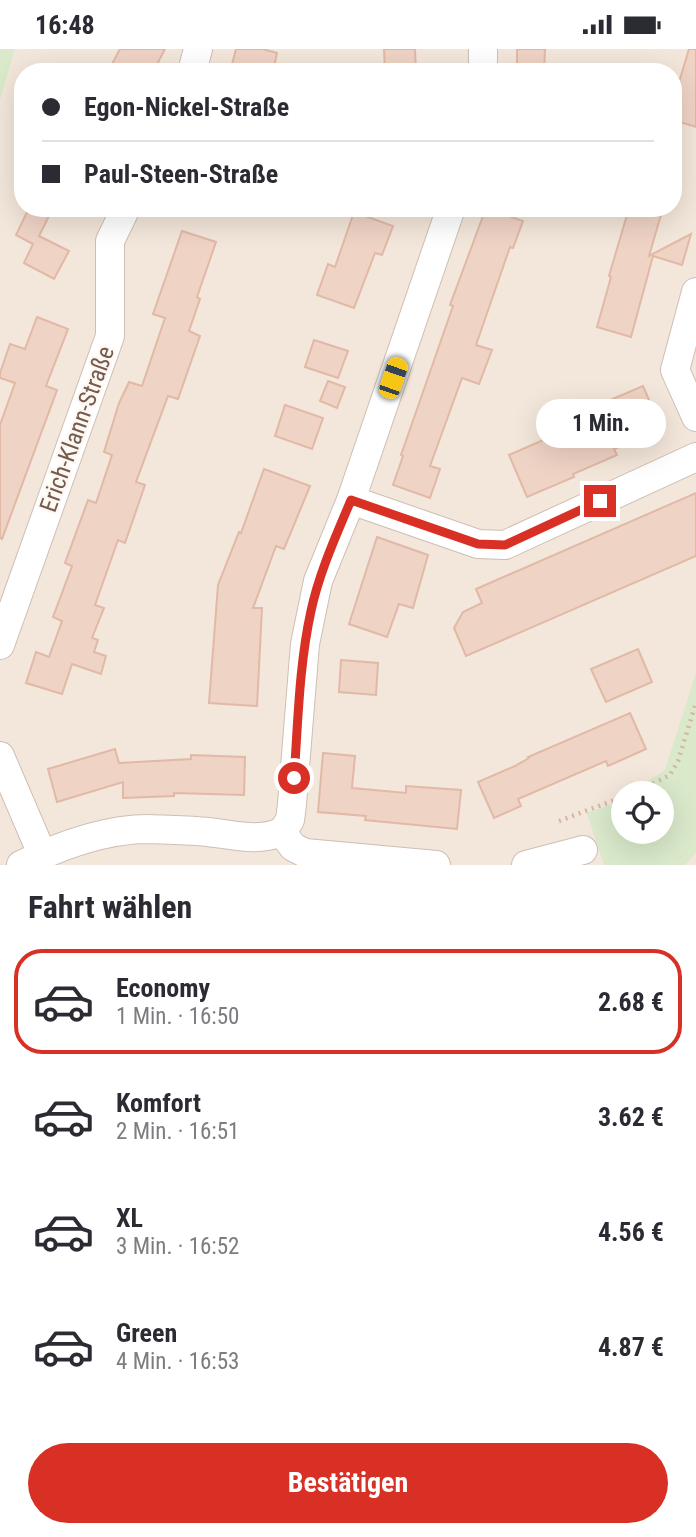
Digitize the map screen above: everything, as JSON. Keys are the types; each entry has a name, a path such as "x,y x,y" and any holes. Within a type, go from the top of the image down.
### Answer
{"street":[{"name":"Erich-Klann-Straße","path":"0,645 110,336 110,241 122,217"},
{"path":"0,755 32,860 109,834 146,829 206,832 260,839 282,832 290,820 305,644 318,581 351,500 449,217"},
{"path":"696,292 675,370 696,417"},
{"path":"351,500 478,544 505,545 696,457"},
{"path":"282,832 293,847 305,853 436,865"},
{"path":"526,865 583,850"}],"path":[{"path":"661,781 670,775 678,761 696,703"},
{"path":"559,821 611,802"}],"shaded area":[{"path":"15,49 696,49 696,865 0,865 0,101"}],"green space":[{"path":"0,49 15,49 0,101"},
{"path":"696,673 696,852 685,865 604,865 587,813 611,805 611,844 674,844 674,781 648,781 665,770"}],"building":[{"path":"120,49 165,49 158,63 113,63"},
{"path":"236,49 263,49 277,53 275,63 232,63"},
{"path":"384,49 415,49 416,63 385,63"},
{"path":"517,49 545,49 544,63 517,63"},
{"path":"689,49 696,49 696,127 682,123 682,72"},
{"path":"25,217 48,217 39,236 69,251 54,279 24,263 33,244 16,235"},
{"path":"352,217 368,217 393,226 382,255 375,253 354,308 317,295 328,264 335,267"},
{"path":"483,217 512,217 523,221 513,248 510,247 476,345 492,350 479,384 462,378 430,466 440,469 430,498 393,485 453,306 450,305"},
{"path":"626,217 660,217 649,256 691,234 682,265 653,256 631,337 597,327 611,277 609,276"},
{"path":"182,231 216,242 197,297 200,299 189,331 200,336 178,399 168,396 136,482 145,485 125,543 118,540 95,605 104,608 92,638 98,640 94,652 106,656 101,674 72,664 62,694 26,683 36,652 49,657 62,621 53,617 72,566 65,563 88,500 96,503 112,455 104,452 119,403 129,382 142,386 165,318 153,314"},
{"path":"37,317 68,329 46,386 57,390 2,539 0,425 15,383 0,378 0,373 10,344 25,349"},
{"path":"314,340 348,351 338,378 305,367"},
{"path":"328,381 345,387 337,408 320,401"},
{"path":"643,386 661,428 614,449 617,455 527,497 509,455 555,435 548,433 598,411 596,406"},
{"path":"285,405 323,418 312,449 275,436"},
{"path":"264,469 310,486 284,549 276,546 253,608 262,608 257,706 209,703 218,585 239,532 241,533"},
{"path":"696,493 696,556 466,656 454,628 463,612 482,603 476,589"},
{"path":"377,537 428,555 413,608 399,604 387,637 349,624"},
{"path":"638,649 652,682 606,702 591,669"},
{"path":"341,660 378,663 376,695 339,692"},
{"path":"630,713 646,749 608,766 606,761 518,799 521,806 494,818 478,782"},
{"path":"115,749 119,763 191,759 191,755 245,757 244,795 174,793 174,796 123,798 123,782 57,802 48,769"},
{"path":"323,753 355,756 352,788 406,793 406,786 461,790 457,829 365,820 366,816 318,812"}],"route":[{"path":"294,778 310,612 318,581 351,500 478,544 505,545 600,501"}]}
